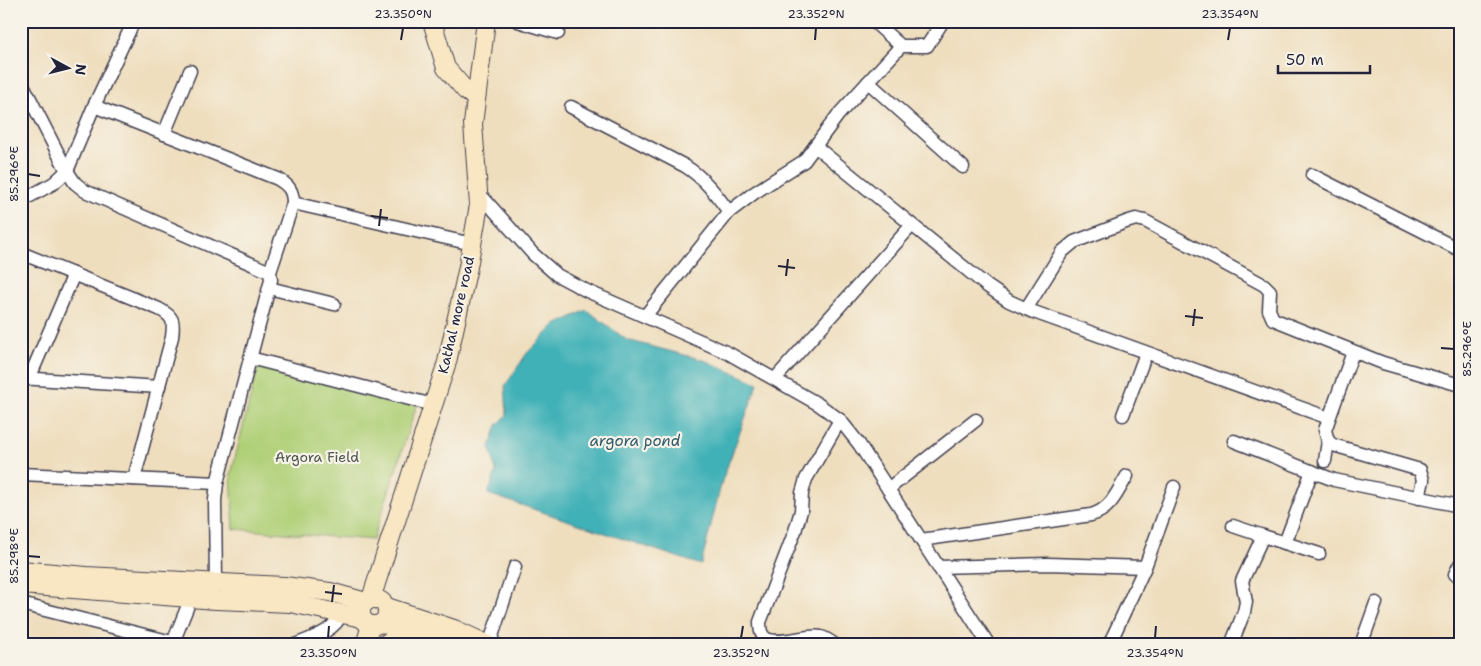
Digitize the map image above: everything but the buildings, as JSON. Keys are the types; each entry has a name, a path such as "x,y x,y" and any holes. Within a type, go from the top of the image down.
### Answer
{"main road":[{"path":"432,21 446,68 466,91 476,98"},
{"name":"Kathal more road","path":"374,614 446,362 472,244 479,205 473,124 486,21"},
{"path":"21,570 86,576 284,586 330,592 405,630 452,645"},
{"path":"21,585 290,604 342,613 374,614 446,626 489,645"},
{"path":"365,645 374,614"},
{"path":"374,614 375,645"},
{"path":"384,645 405,630"}],"street":[{"path":"21,201 54,183 67,171 94,106 134,21"},
{"path":"518,21 558,33"},
{"path":"874,21 901,46 927,46 943,21"},
{"path":"645,316 729,212 754,193 804,161 838,114 901,46"},
{"path":"164,134 190,71"},
{"path":"21,81 67,171 75,183 85,191 270,272"},
{"path":"868,82 963,166"},
{"path":"94,106 278,179 288,185 293,194 293,203 270,272 271,280 217,483 215,500 216,582"},
{"path":"571,107 700,176 729,212"},
{"path":"815,146 987,286 1009,301 1146,353 1330,418"},
{"path":"1312,175 1460,250"},
{"path":"478,191 533,254 557,275 587,291 728,353 818,404 840,420 888,489 989,645"},
{"path":"293,203 472,244"},
{"path":"1026,309 1062,252 1074,242 1126,222 1145,221 1264,285 1270,291 1269,310 1273,319 1353,352 1460,385"},
{"path":"775,379 912,225"},
{"path":"21,253 169,314 174,323 172,337 134,479"},
{"path":"74,274 25,379 159,387"},
{"path":"268,288 334,304"},
{"path":"1325,461 1328,440 1325,430 1353,352"},
{"path":"1123,415 1146,353"},
{"path":"250,358 433,405"},
{"path":"835,645 822,637 810,636 780,641 768,640 762,634 760,622 795,531 801,511 802,493 806,478 840,420"},
{"path":"888,489 976,420"},
{"path":"1328,440 1333,445 1420,470 1422,480 1419,498"},
{"path":"1234,441 1334,480 1460,506"},
{"path":"1285,543 1312,471"},
{"path":"21,474 217,483"},
{"path":"921,540 1101,512 1110,505 1127,476"},
{"path":"1109,645 1145,566 1174,487"},
{"path":"1233,526 1319,554"},
{"path":"1231,645 1246,602 1242,581 1263,536"},
{"path":"938,567 1048,564 1145,566"},
{"path":"489,645 515,567"},
{"path":"21,604 176,644 191,598"},
{"path":"1361,645 1376,604"},
{"path":"295,645 315,637 338,623 342,613"}],"green space":[{"name":"Argora Field","path":"260,359 417,404 373,540 234,529 231,474"}],"water":[{"name":"argora pond","path":"587,310 627,340 704,360 758,383 722,481 701,565 488,494 496,472 490,447 497,425 507,415 505,386 527,353 555,325"}]}
